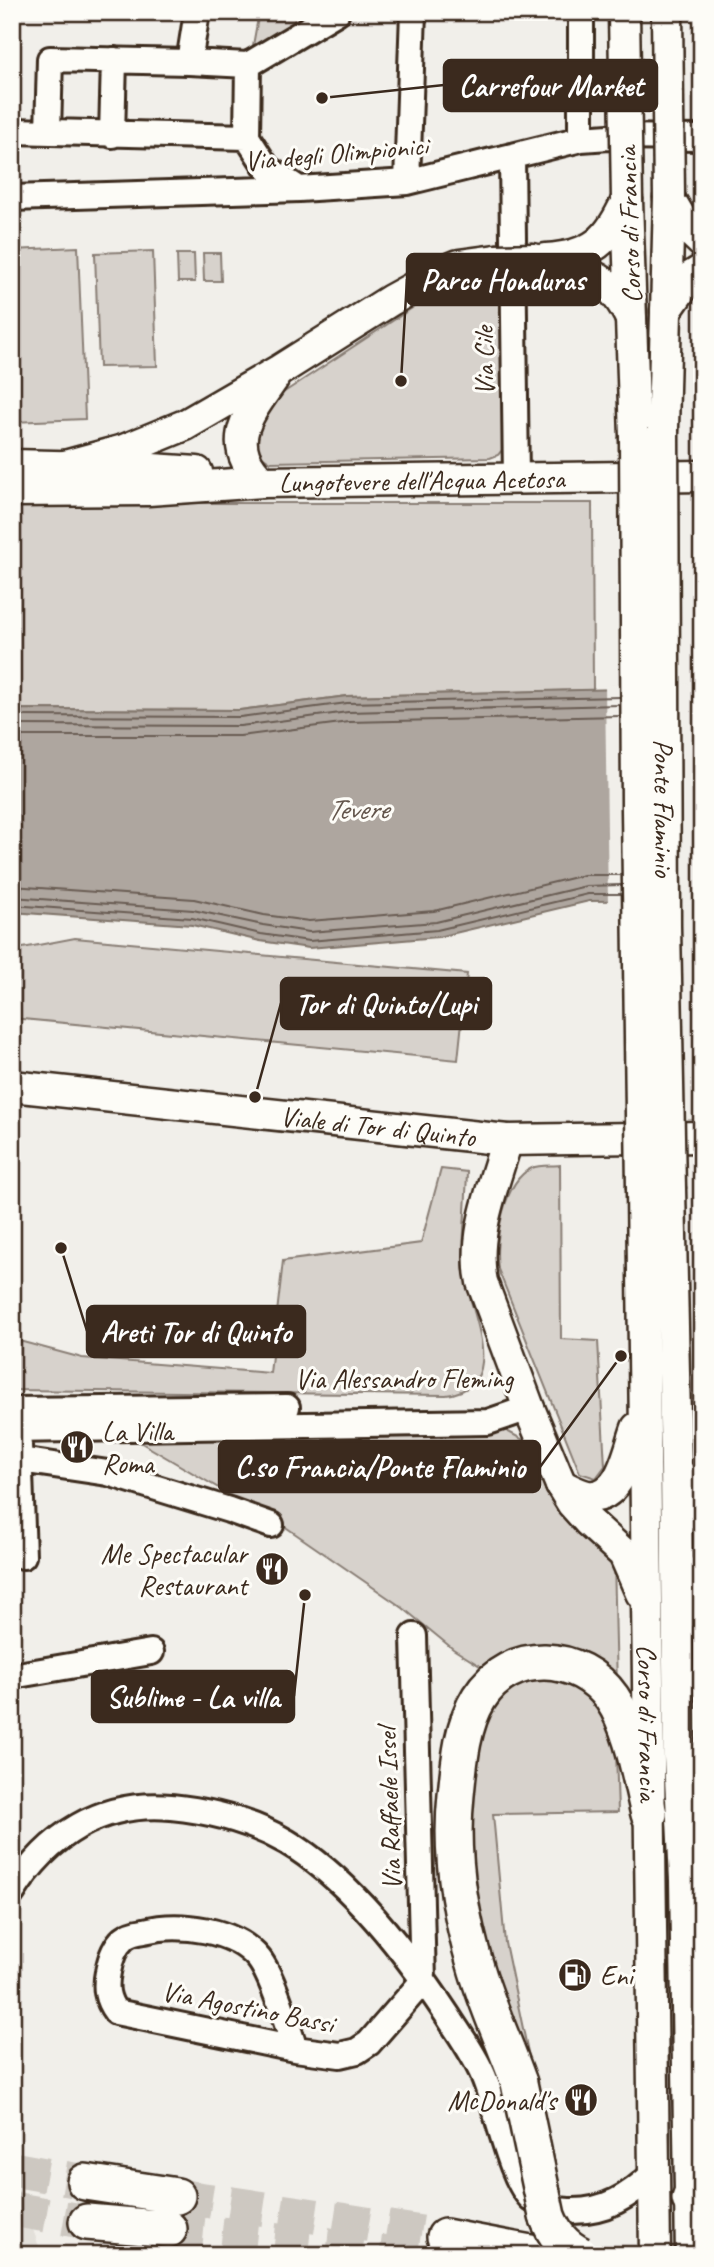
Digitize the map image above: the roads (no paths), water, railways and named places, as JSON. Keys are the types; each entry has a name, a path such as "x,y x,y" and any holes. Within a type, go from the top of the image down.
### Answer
{"highway":[{"path":"581,2255 563,2243 551,2228 547,2216 527,2110 475,1965 458,1884 454,1830 456,1796 464,1737 478,1698 499,1676 520,1665 555,1662 587,1673 604,1688 621,1714 649,1814"},
{"path":"85,2182 177,2196"},
{"path":"87,2222 169,2229"},
{"path":"445,2237 541,2255"}],"main road":[{"name":"Corso di Francia","path":"624,12 627,200 633,322 649,433"},
{"name":"Corso di Francia","path":"649,433 666,311 669,198 667,12"},
{"path":"669,198 686,227 702,243"},
{"path":"65,466 124,450 185,425 280,370 391,300 458,265 572,256 599,244 613,228 627,200"},
{"path":"533,259 597,277 615,291 633,322"},
{"path":"666,311 689,278 702,270"},
{"path":"263,482 247,464 243,450 243,432 248,416 280,370"},
{"name":"Ponte Flaminio","path":"649,433 665,926 656,1189"},
{"name":"Lungotevere dell'Acqua Acetosa","path":"12,465 181,470 263,482"},
{"name":"Lungotevere dell'Acqua Acetosa","path":"12,491 148,490 263,482 702,476"},
{"name":"Viale di Tor di Quinto","path":"12,1086 507,1140 702,1137"},
{"path":"507,1140 481,1234 480,1271 487,1299 561,1485 589,1522 624,1554 646,1604"},
{"name":"Corso di Francia","path":"655,2255 644,1408 645,1337 656,1189"},
{"name":"Corso di Francia","path":"656,1189 676,1465 679,1768 696,2185 691,2255"},
{"path":"561,1485 589,1496 613,1488 644,1408"},
{"path":"676,1465 702,1517"},
{"path":"678,1648 689,1597 702,1570"}],"street":[{"path":"189,62 197,12"},
{"path":"48,132 50,59 248,65 337,12"},
{"path":"407,182 413,12"},
{"path":"581,12 581,139"},
{"path":"112,135 114,60"},
{"path":"248,65 247,137 267,168 299,189"},
{"path":"12,131 247,137"},
{"name":"Via degli Olimpionici","path":"12,198 299,189 407,182 581,139 702,138"},
{"name":"Via Cile","path":"512,158 516,478"},
{"name":"Via Alessandro Fleming","path":"14,1423 488,1422 529,1408"},
{"path":"14,1423 20,1460 23,1556"},
{"path":"20,1460 108,1473 271,1525"},
{"name":"Via Raffaele Issel","path":"414,1636 423,1981"},
{"path":"12,1676 151,1652"},
{"path":"12,1893 30,1868 52,1845 77,1826 101,1815 122,1810 182,1808 213,1813 270,1832 316,1862 366,1911 423,1981 481,2070 518,2179 529,2197 558,2210 596,2209 624,2197 654,2173"},
{"name":"Via Agostino Bassi","path":"295,2049 261,1961 240,1943 194,1928 175,1926 126,1936 119,1943 111,1959 105,1987 116,2012 295,2049 340,2055 357,2051 369,2043 423,1981"}],"water":[{"name":"Tevere","path":"702,687 702,900 589,901 438,937 309,948 260,941 192,925 12,912 12,709 240,710 347,696"}],"tunnel":[{"path":"12,2169 85,2182"},
{"path":"177,2196 445,2237"},
{"path":"12,2209 87,2222"},
{"path":"169,2229 404,2255"}],"place":[{"name":"Carrefour Market","path":"322,98"},
{"name":"Parco Honduras","path":"401,381"},
{"name":"Tor di Quinto/Lupi","path":"255,1097"},
{"name":"Areti Tor di Quinto","path":"61,1248"},
{"name":"C.so Francia/Ponte Flaminio","path":"621,1356"},
{"name":"La Villa Roma","path":"77,1447"},
{"name":"Me Spectacular Restaurant","path":"272,1569"},
{"name":"Sublime - La villa","path":"305,1595"},
{"name":"Eni","path":"575,1975"},
{"name":"McDonald's","path":"581,2100"}]}
